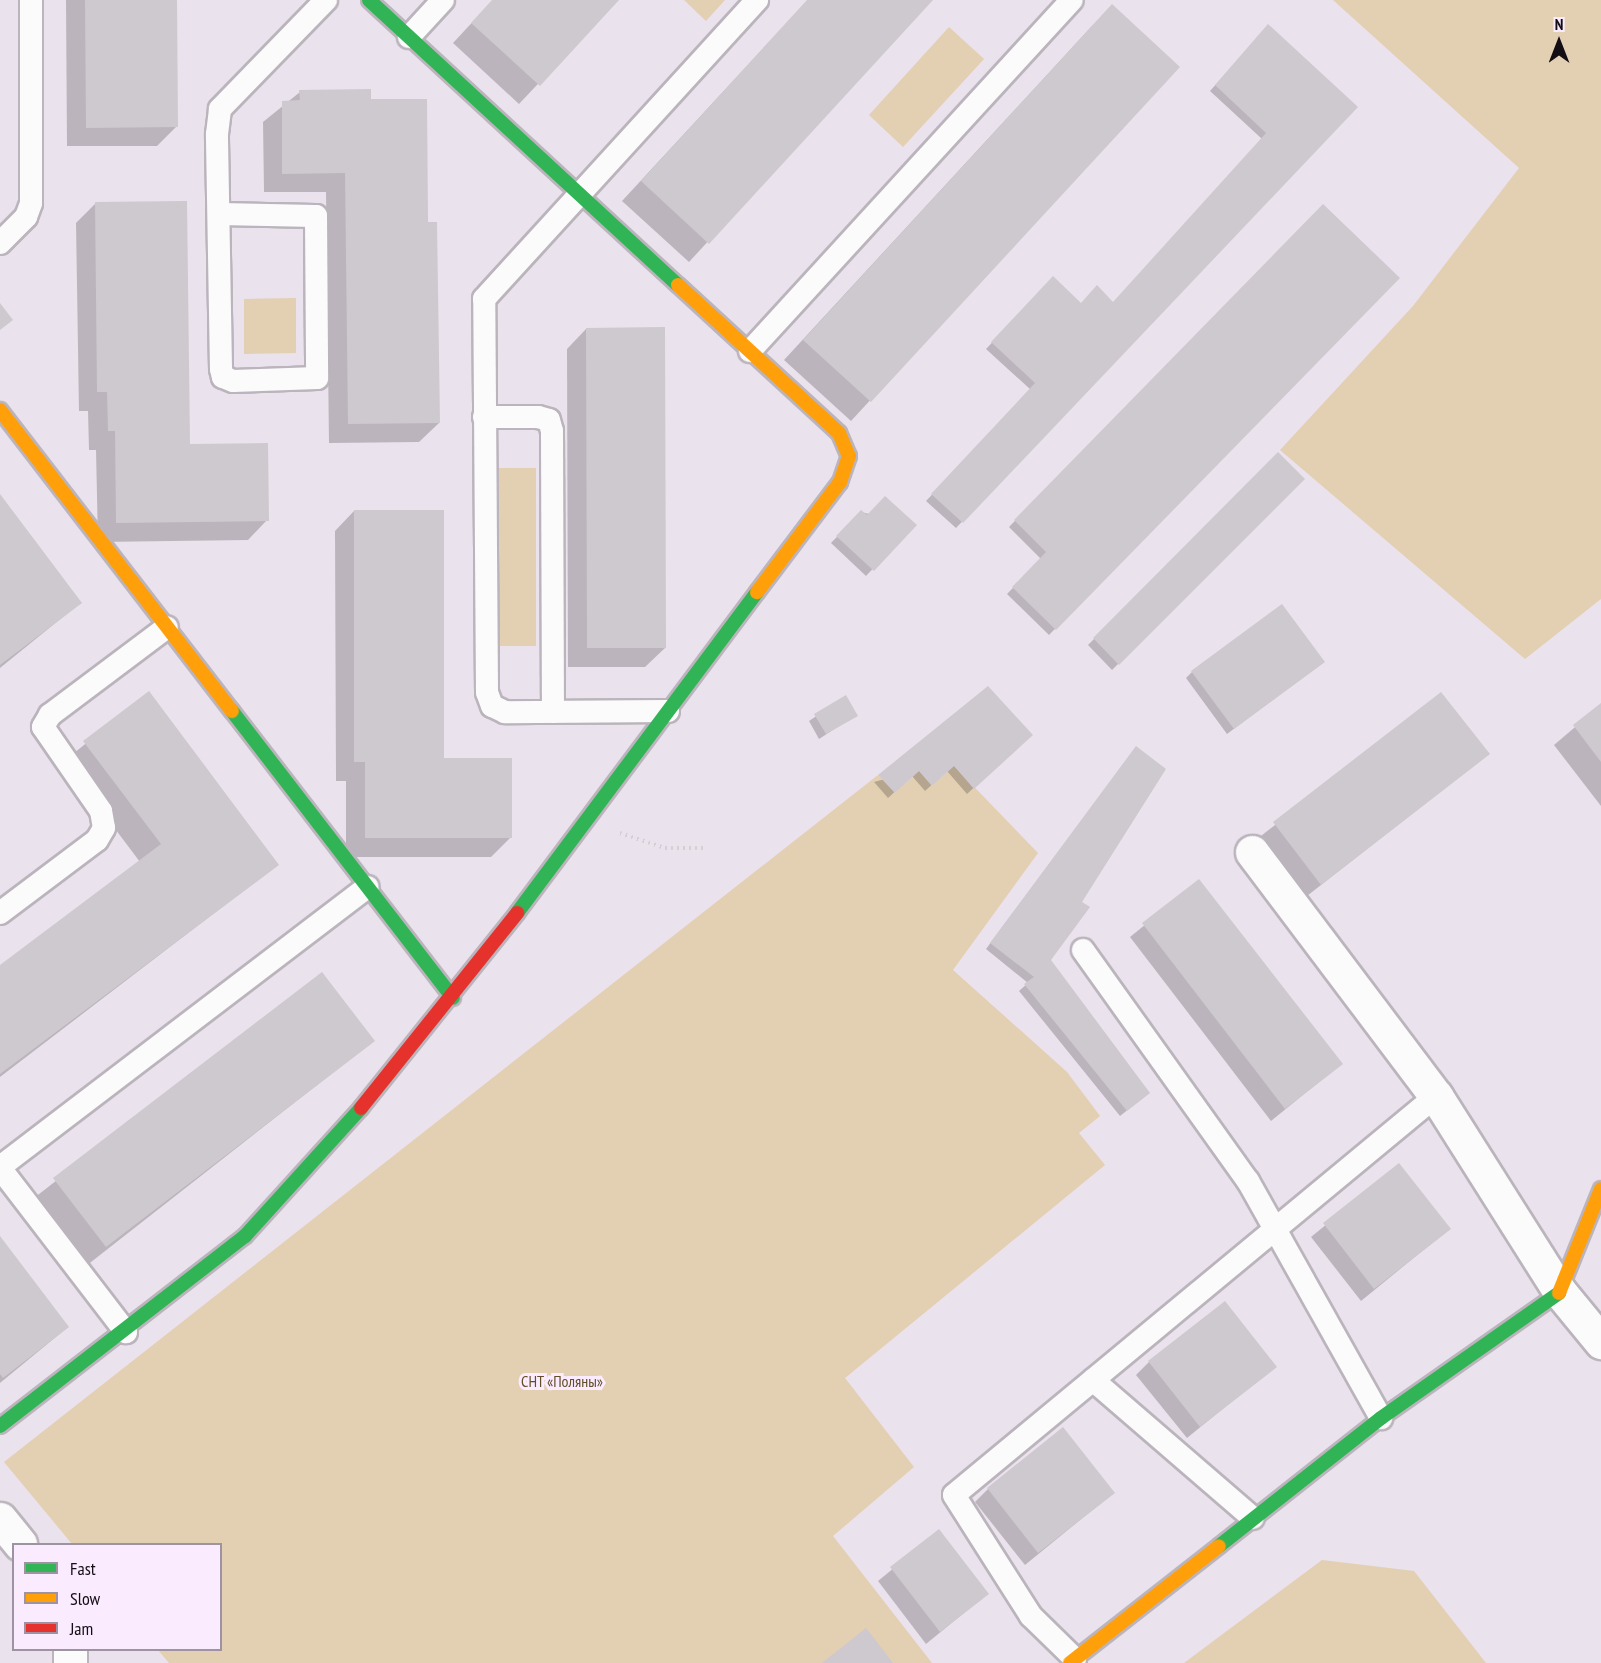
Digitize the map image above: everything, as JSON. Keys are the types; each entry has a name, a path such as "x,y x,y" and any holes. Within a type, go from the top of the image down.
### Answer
{"street":[{"path":"0,1426 126,1332 245,1236 453,998 840,482 849,456 839,433 369,0"},
{"path":"0,410 453,998"},
{"path":"1252,852 1436,1096 1560,1292 1601,1341"},
{"path":"1073,1661 1381,1418 1560,1292 1601,1189"},
{"path":"0,1519 18,1543"}],"lane":[{"path":"0,243 26,217 31,203 31,0"},
{"path":"219,214 316,216 317,378 233,381 223,377 219,214 220,109 326,0"},
{"path":"409,37 443,0"},
{"path":"668,711 505,712 492,706 487,692 484,299 757,0"},
{"path":"750,351 1072,0"},
{"path":"484,417 538,417 549,420 552,431 554,712"},
{"path":"0,913 97,840 104,828 101,811 43,727 50,714 167,627"},
{"path":"126,1332 0,1167 368,887"},
{"path":"1083,950 1248,1181 1381,1418"},
{"path":"1073,1661 1030,1616 954,1495 1436,1096"},
{"path":"1093,1380 1253,1518"}],"path":[{"path":"572,840 620,833 664,848 704,848"}],"green space":[{"path":"684,0 725,0 706,21"},
{"path":"1333,0 1601,0 1601,599 1525,659 1280,450 1413,306 1519,168"},
{"path":"949,27 984,59 903,147 869,115"},
{"path":"296,298 296,353 244,354 244,299"},
{"path":"499,468 536,468 536,646 499,646"},
{"name":"СНТ «Поляны»","path":"954,766 1038,853 953,970 1067,1072 1100,1116 1079,1133 1105,1165 845,1378 914,1467 833,1536 932,1663 169,1663 159,1651 222,1651 222,1543 71,1543 4,1462 878,775 895,793 919,771 932,786"},
{"path":"1322,1560 1414,1571 1486,1663 1184,1663"}],"building":[{"path":"85,0 177,0 178,127 86,128"},
{"path":"492,0 619,0 540,86 471,23"},
{"path":"807,0 933,0 709,244 641,181"},
{"path":"1112,4 1180,67 871,402 803,340"},
{"path":"1268,24 1358,107 963,523 931,494 1035,383 991,342 1053,276 1081,303 1097,285 1113,302 1266,133 1215,85"},
{"path":"371,89 371,99 427,99 428,222 437,222 440,423 348,424 345,173 282,174 282,101 300,100 299,90"},
{"path":"187,201 190,444 268,443 269,521 116,523 115,431 108,431 107,392 97,392 95,202"},
{"path":"1323,204 1400,278 1056,630 1012,587 1046,552 1014,520"},
{"path":"0,303 13,320 0,330"},
{"path":"665,327 666,648 587,648 586,328"},
{"path":"1278,452 1305,479 1119,665 1093,638"},
{"path":"0,494 82,603 0,665"},
{"path":"885,496 917,525 874,571 836,536 861,510 867,515"},
{"path":"354,510 444,510 444,758 512,758 512,838 365,838 365,762 354,762"},
{"path":"1282,604 1325,662 1234,729 1191,671"},
{"path":"988,686 1033,735 974,789 954,766 932,786 919,771 895,793 878,775"},
{"path":"149,691 279,865 0,1074 0,965 161,844 83,741"},
{"path":"1441,692 1490,754 1321,885 1273,822"},
{"path":"846,695 858,716 826,734 814,714"},
{"path":"1601,703 1601,762 1573,725"},
{"path":"1136,746 1166,769 1082,902 1090,907 1051,960 1150,1093 1127,1111 1024,984 1034,977 990,943"},
{"path":"1199,879 1343,1064 1285,1109 1142,923"},
{"path":"322,972 375,1041 106,1247 53,1178"},
{"path":"1399,1163 1451,1229 1374,1289 1323,1223"},
{"path":"0,1236 69,1327 3,1378 0,1374"},
{"path":"1225,1301 1277,1367 1200,1427 1148,1361"},
{"path":"1063,1427 1115,1493 1038,1553 987,1488"},
{"path":"939,1529 989,1594 940,1632 890,1567"},
{"path":"866,1628 893,1663 822,1663"}],"traffic: fast":[{"path":"369,0 678,285"},
{"path":"517,913 757,592"},
{"path":"232,711 453,998"},
{"path":"0,1426 245,1236 361,1108"},
{"path":"1219,1546 1381,1418 1559,1293"}],"traffic: slow":[{"path":"678,285 839,433 849,456 840,482 757,592"},
{"path":"0,410 232,711"},
{"path":"1559,1293 1601,1189"},
{"path":"1070,1663 1219,1546"}],"traffic: jam":[{"path":"361,1108 517,913"}]}
